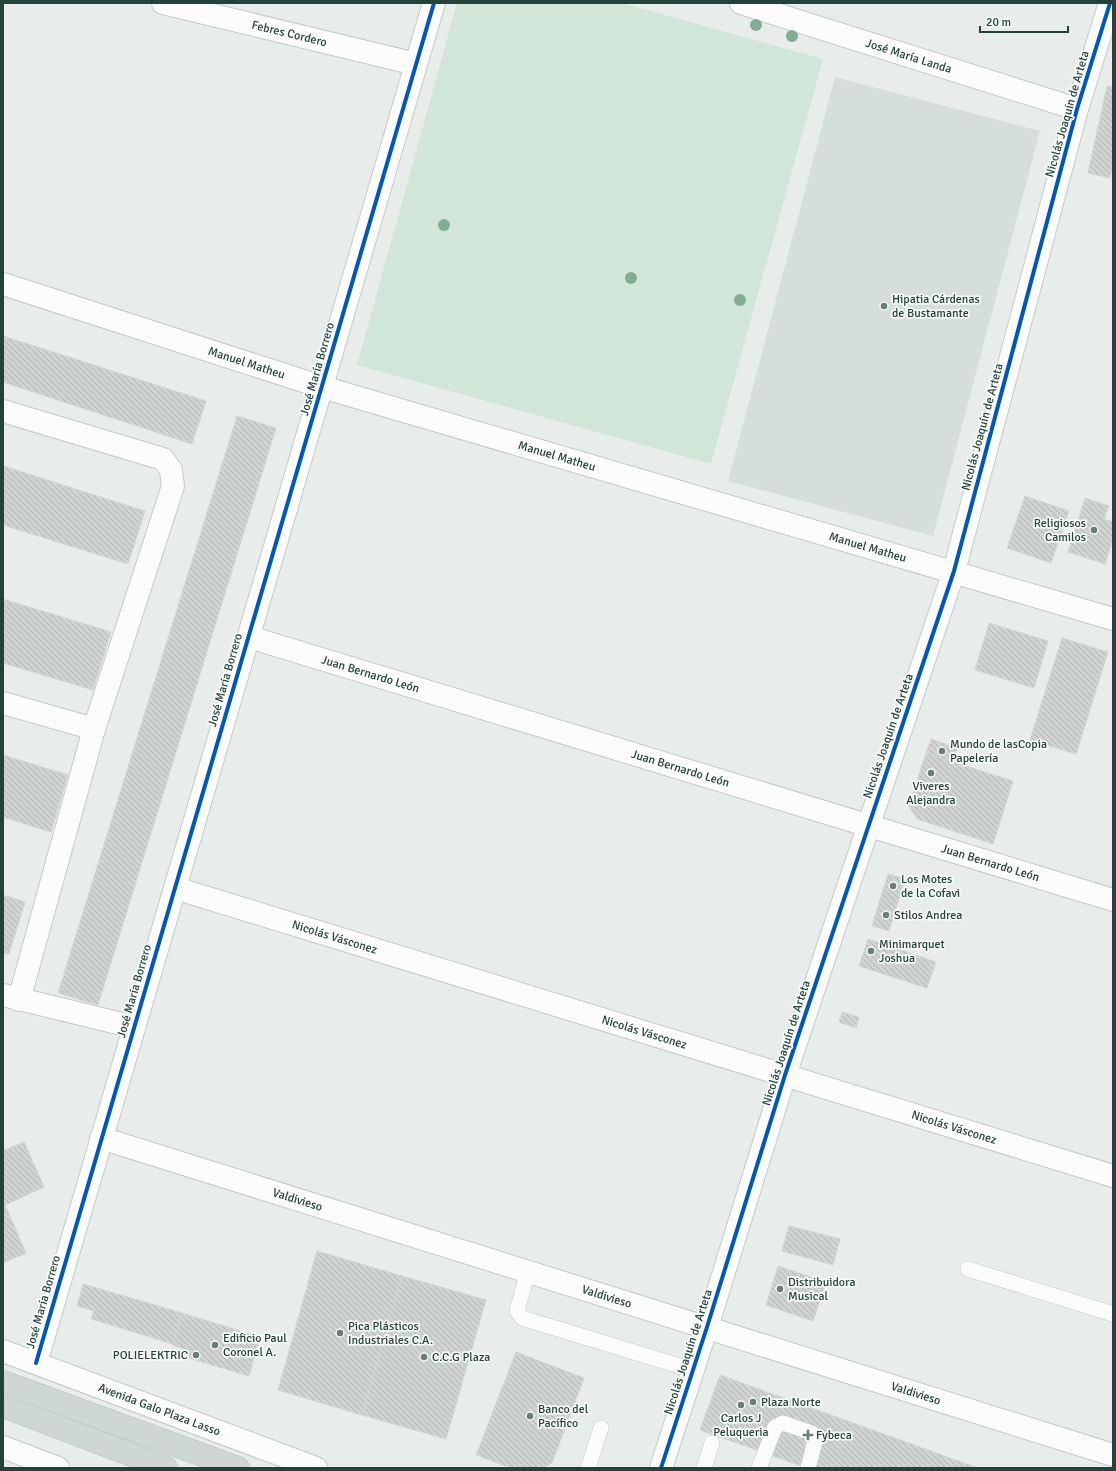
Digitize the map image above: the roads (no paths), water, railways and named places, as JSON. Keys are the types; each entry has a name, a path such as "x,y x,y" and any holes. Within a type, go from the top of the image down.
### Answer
{"main road":[{"path":"3,1382 238,1468"},
{"path":"3,1406 166,1468"}],"street":[{"name":"Febres Cordero","path":"163,3 416,64"},
{"name":"José María Borrero","path":"36,1363 434,3"},
{"name":"José María Landa","path":"741,3 1077,109"},
{"name":"Nicolás Joaquín de Arteta","path":"661,1468 707,1327 785,1075 954,571 1077,109 1110,3"},
{"name":"Manuel Matheu","path":"3,284 322,387 954,571 1113,619"},
{"path":"3,411 163,459 170,470 173,486 94,729 11,998 134,1027"},
{"name":"Juan Bernardo León","path":"249,637 1113,900"},
{"path":"3,703 94,729"},
{"name":"Nicolás Vásconez","path":"175,888 1113,1176"},
{"name":"Valdivieso","path":"101,1138 1113,1455"},
{"name":"Avenida Galo Plaza Lasso","path":"3,1351 316,1468"},
{"path":"3,1446 58,1468"}],"lane":[{"path":"968,1269 1113,1314"},
{"path":"528,1271 517,1311 522,1318 693,1370"},
{"path":"759,1468 775,1427 783,1423 812,1433 815,1441 808,1468"},
{"path":"588,1468 601,1428"},
{"path":"704,1468 712,1443"}],"place":[{"name":"Hipatia Cárdenas de Bustamante","path":"884,306"},
{"name":"Religiosos Camilos","path":"1094,530"},
{"name":"Mundo de lasCopia Papelería","path":"942,751"},
{"name":"Viveres Alejandra","path":"931,773"},
{"name":"Los Motes de la Cofavi","path":"893,886"},
{"name":"Stilos Andrea","path":"886,915"},
{"name":"Minimarquet Joshua","path":"871,951"},
{"name":"Distribuidora Musical","path":"780,1289"},
{"name":"Pica Plásticos Industriales C.A.","path":"340,1333"},
{"name":"Edificio Paul Coronel A.","path":"215,1345"},
{"name":"POLIELEKTRIC","path":"196,1355"},
{"name":"C.C.G Plaza","path":"424,1357"},
{"name":"Plaza Norte","path":"753,1402"},
{"name":"Carlos J Peluqueria","path":"741,1405"},
{"name":"Banco del Pacífico","path":"530,1416"},
{"name":"Fybeca","path":"808,1435"}]}
